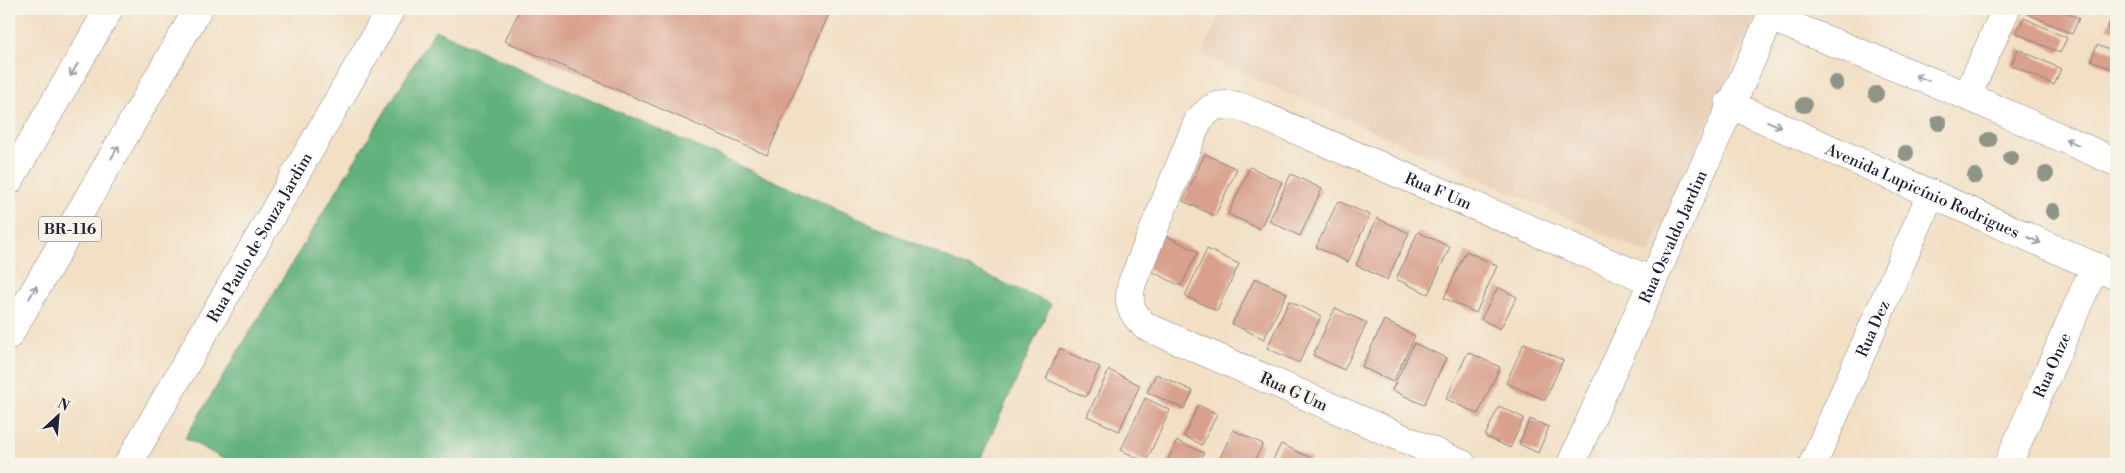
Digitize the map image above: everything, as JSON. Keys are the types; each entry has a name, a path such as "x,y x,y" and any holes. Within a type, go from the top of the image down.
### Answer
{"main road":[{"name":"BR-116","path":"9,334 198,9"},
{"path":"132,122 213,9"},
{"name":"Rua Paulo de Souza Jardim","path":"128,464 391,9"},
{"path":"1967,96 2006,9"},
{"path":"1772,13 2116,162"},
{"name":"Rua Osvaldo Jardim","path":"1571,464 1729,104 1772,13"},
{"path":"9,181 104,15"},
{"name":"Rua F Um","path":"1131,312 1129,295 1132,283 1198,121 1210,108 1224,104 1238,106 1652,281"},
{"name":"Avenida Lupicínio Rodrigues","path":"1729,104 2106,271"},
{"name":"Rua Dez","path":"1813,464 1931,194"},
{"name":"Rua Onze","path":"2008,464 2106,271"},
{"name":"Rua G Um","path":"1131,312 1145,326 1462,464"}],"shaded area":[{"path":"1222,9 1758,9 1649,254 1202,55"}],"green space":[{"path":"435,30 1051,304 978,464 233,464 185,438"}],"building":[{"path":"520,9 831,9 767,155 505,41"},
{"path":"2031,9 2058,9 2079,18 2072,34 2028,14"},
{"path":"2064,9 2079,9 2076,14"},
{"path":"2114,12 2116,13 2116,32 2107,28"},
{"path":"2024,18 2067,38 2060,53 2016,33"},
{"path":"2097,45 2116,53 2116,71 2091,60"},
{"path":"2018,49 2061,69 2054,85 2011,65"},
{"path":"1205,154 1237,169 1215,216 1183,201"},
{"path":"1250,167 1282,182 1260,229 1228,214"},
{"path":"1291,174 1322,189 1300,236 1269,221"},
{"path":"1338,201 1370,215 1348,262 1316,247"},
{"path":"1377,218 1409,233 1387,280 1356,265"},
{"path":"1418,232 1450,247 1428,294 1396,279"},
{"path":"1163,234 1198,252 1181,286 1145,268"},
{"path":"1207,249 1239,264 1217,311 1185,296"},
{"path":"1466,251 1497,266 1476,313 1444,298"},
{"path":"1255,278 1287,293 1264,339 1232,324"},
{"path":"1498,287 1517,297 1500,329 1481,319"},
{"path":"1289,301 1321,316 1299,363 1267,348"},
{"path":"1335,308 1367,323 1344,370 1313,355"},
{"path":"1384,320 1415,336 1393,382 1362,367"},
{"path":"1414,343 1446,358 1424,405 1392,390"},
{"path":"1524,343 1563,360 1545,400 1506,383"},
{"path":"1059,349 1100,367 1086,397 1046,379"},
{"path":"1468,352 1500,367 1478,414 1446,399"},
{"path":"1109,370 1140,385 1119,431 1087,416"},
{"path":"1156,374 1193,391 1184,409 1147,392"},
{"path":"1145,398 1170,410 1146,462 1121,450"},
{"path":"1198,405 1217,414 1202,445 1184,436"},
{"path":"1499,406 1524,418 1510,448 1485,436"},
{"path":"1530,419 1549,427 1538,453 1519,444"},
{"path":"1233,430 1263,444 1253,464 1217,464"},
{"path":"1177,441 1204,453 1198,464 1166,464"},
{"path":"1281,444 1311,458 1308,464 1271,464"}]}
